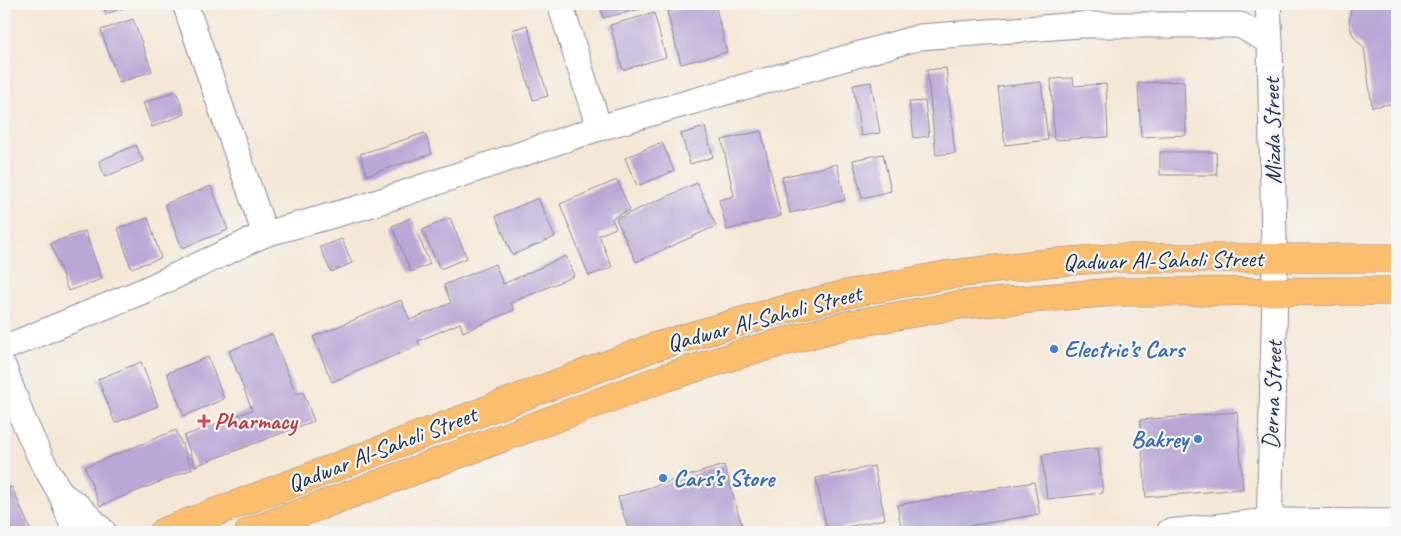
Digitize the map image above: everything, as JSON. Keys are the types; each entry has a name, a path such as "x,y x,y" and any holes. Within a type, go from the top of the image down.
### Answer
{"highway":[{"name":"Qadwar Al-Saholi Street","path":"163,532 654,347 763,315 842,295 945,275 1046,263 1110,258 1397,258"},
{"path":"249,532 664,378 750,351 846,325 959,306 1115,292 1397,291"}],"street":[{"path":"185,4 265,234"},
{"path":"560,4 599,128"},
{"name":"Mizda Street","path":"1268,4 1274,258"},
{"path":"4,348 143,291 265,234 366,206 599,128 920,37 1079,15 1240,25 1270,42"},
{"name":"Derna Street","path":"1269,526 1275,292 1274,258"},
{"path":"4,368 34,446 61,494 74,532"},
{"path":"61,494 77,505 104,532"},
{"path":"1169,532 1269,526 1397,522"}],"building":[{"path":"102,4 125,4 126,7 106,14"},
{"path":"600,4 652,4 653,6 603,18"},
{"path":"700,4 715,4 727,52 681,64 667,12"},
{"path":"1354,4 1397,4 1397,103 1372,107 1364,47 1352,33 1349,22"},
{"path":"654,13 666,57 623,70 610,25"},
{"path":"133,19 152,71 119,83 101,30"},
{"path":"527,25 548,96 533,100 512,30"},
{"path":"946,68 955,153 936,155 927,70"},
{"path":"1073,78 1074,86 1106,84 1108,137 1054,140 1051,79"},
{"path":"1184,81 1186,135 1141,137 1138,83"},
{"path":"871,82 880,133 861,136 853,85"},
{"path":"1041,82 1048,140 1005,145 998,87"},
{"path":"176,91 185,114 152,127 143,103"},
{"path":"925,101 929,136 914,138 909,102"},
{"path":"705,127 713,157 690,164 681,134"},
{"path":"761,131 781,216 727,230 719,200 734,196 722,140"},
{"path":"425,133 432,154 367,175 360,154"},
{"path":"662,142 674,171 637,186 625,158"},
{"path":"136,145 143,161 105,177 99,161"},
{"path":"1160,152 1216,152 1217,175 1160,175"},
{"path":"883,154 891,191 862,198 853,160"},
{"path":"837,164 845,200 790,213 782,177"},
{"path":"617,180 630,210 612,218 616,228 599,235 612,267 589,276 560,204"},
{"path":"697,183 716,226 636,262 616,219"},
{"path":"211,186 228,230 182,248 165,204"},
{"path":"538,198 555,237 512,255 496,216"},
{"path":"148,218 161,258 131,268 118,228"},
{"path":"411,218 430,264 411,272 392,226"},
{"path":"450,218 467,258 440,269 422,230"},
{"path":"85,231 102,279 68,291 51,243"},
{"path":"342,239 352,263 331,272 320,247"},
{"path":"566,256 574,276 511,303 514,310 463,332 460,323 418,341 420,345 332,382 313,337 401,300 410,320 451,303 444,285 495,264 503,284"},
{"path":"272,334 296,394 303,392 314,421 195,466 184,436 252,410 229,351"},
{"path":"208,357 224,399 184,416 167,373"},
{"path":"141,362 158,406 115,423 98,379"},
{"path":"1237,412 1243,489 1146,497 1140,420"},
{"path":"176,430 192,469 100,506 85,467"},
{"path":"1098,448 1103,493 1047,499 1042,455"},
{"path":"724,465 744,532 629,532 618,497"},
{"path":"874,466 885,519 827,531 816,478"},
{"path":"1034,482 1040,514 933,532 902,532 897,505"},
{"path":"12,487 30,529 23,532 4,532 4,490"}],"place":[{"name":"Electric’s Cars","path":"1054,349"},
{"name":"Pharmacy","path":"204,421"},
{"name":"Bakrey","path":"1198,439"},
{"name":"Cars’s Store","path":"663,478"}]}
